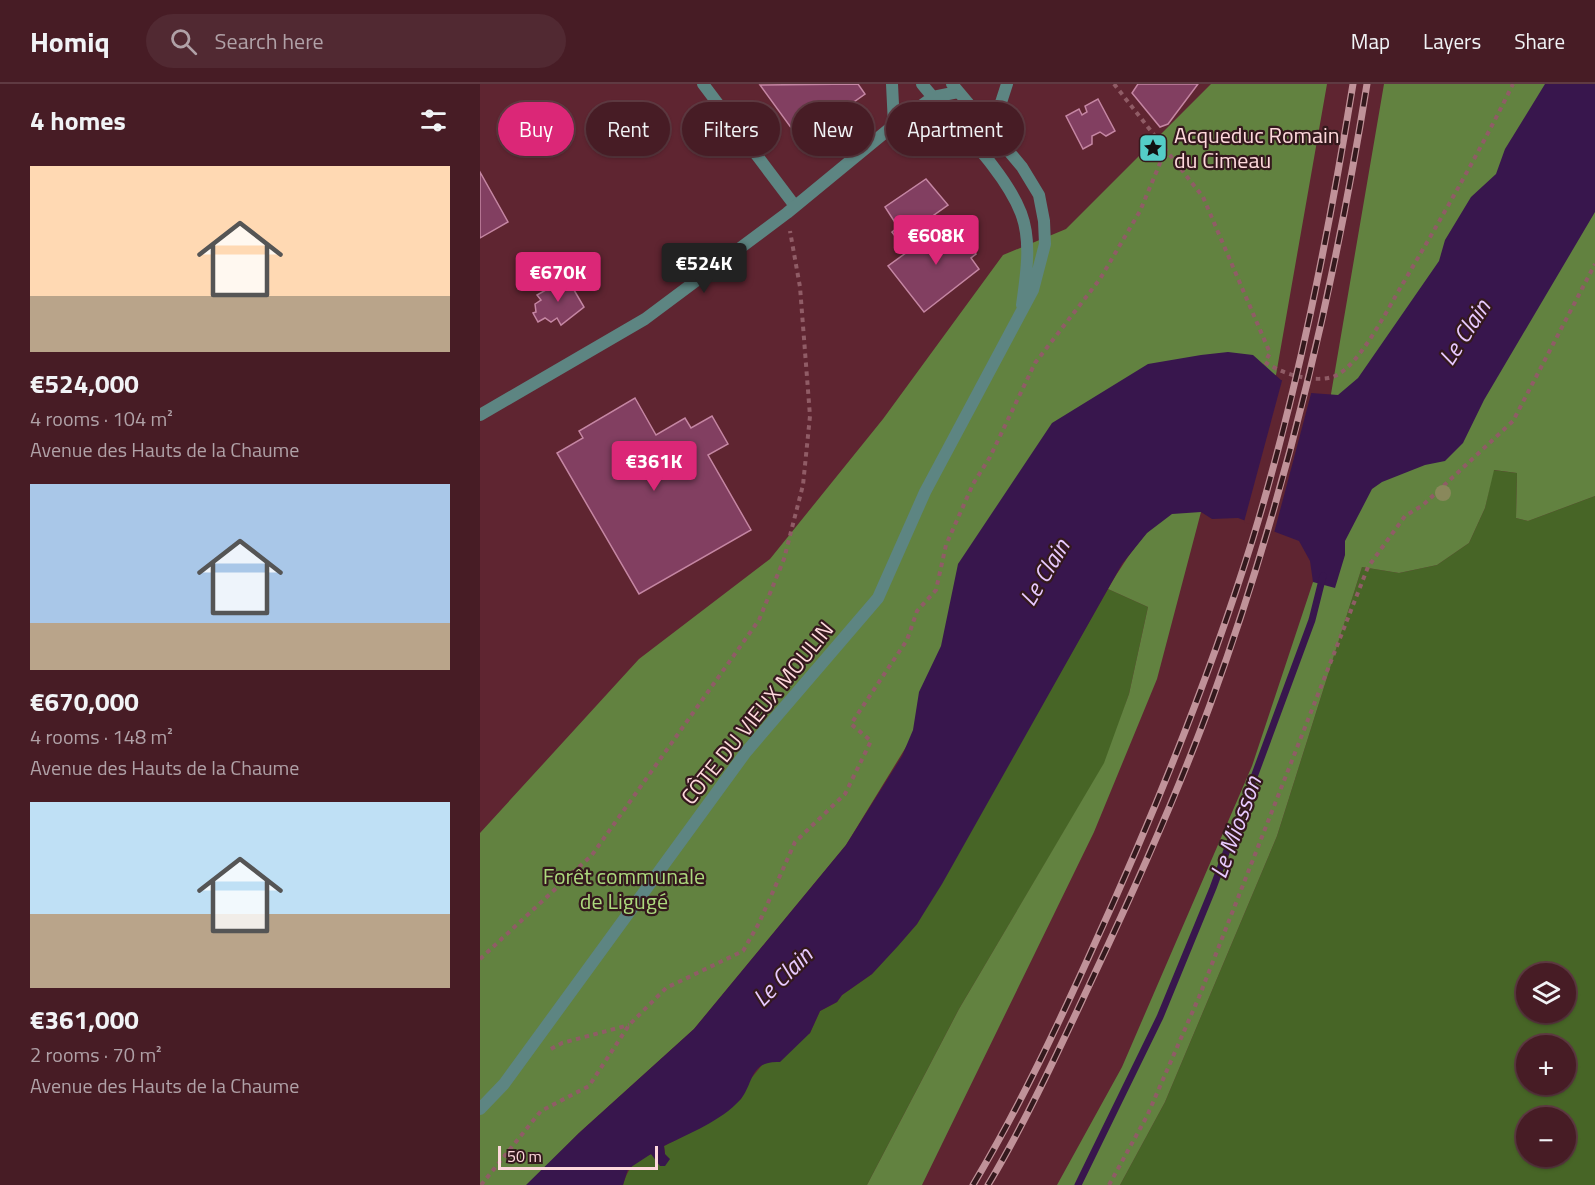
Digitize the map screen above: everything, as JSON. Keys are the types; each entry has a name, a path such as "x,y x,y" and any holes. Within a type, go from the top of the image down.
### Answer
{"street":[{"path":"703,84 791,210"},
{"path":"892,84 893,102"},
{"name":"CÔTE DU VIEUX MOULIN","path":"922,84 992,167 1021,213 1027,237 1028,265 1021,315"},
{"path":"1001,102 1007,84"},
{"path":"926,102 955,88"},
{"name":"CÔTE DU VIEUX MOULIN","path":"955,88 967,102"},
{"path":"480,415 645,319 791,210 886,132"},
{"name":"CÔTE DU VIEUX MOULIN","path":"480,1109 504,1084 746,752 878,598 925,492 1021,315 1041,265 1044,222 1040,195 1013,156"}],"path":[{"path":"1114,84 1203,197 1270,353 1265,362 1275,369 1321,380 1337,375 1365,346 1469,172 1513,84"},
{"path":"481,1185 541,1111 589,1086 629,1025 666,988 743,951 759,923 795,842 845,794 871,741 851,724 907,640 917,611 936,590 946,545 973,484 990,457 1035,363 1100,279 1140,211 1166,149"},
{"path":"480,959 592,855 759,620 784,559 803,485 810,416 800,287 791,210"},
{"path":"1109,1185 1147,1116 1199,997 1368,567 1405,516 1423,505 1514,421 1595,264"},
{"path":"544,1054 562,1043 629,1025"}],"green space":[{"name":"Forêt communale de Ligugé","path":"1211,84 1327,84 1276,375 1072,476 846,845 694,1029 579,1133 528,1185 480,1185 480,833 639,659 770,559 883,419 1003,255 1066,229"},
{"path":"1384,84 1595,84 1595,496 1528,521 1516,518 1517,473 1494,470 1485,508 1469,543 1437,565 1399,573 1362,567 1277,836 1165,1102 1120,1185 1057,1185 1122,1067 1252,766 1313,582 1336,428 1331,394"},
{"path":"1493,470 1517,473 1516,518 1528,521 1595,496 1595,1185 1120,1185 1165,1102 1277,836 1362,567 1399,573 1437,565 1469,543 1485,508"},
{"path":"1201,512 1157,679 1094,832 922,1185 867,1185 959,1009 1104,763 1129,694 1148,607 1108,589 1136,546 1154,525 1172,513"},
{"path":"1108,589 1148,607 1129,694 1107,759 959,1009 867,1185 623,1185 627,1174 640,1159 651,1154 656,1157 665,1154 664,1146 705,1125 741,1099 749,1081 762,1065 810,1033 820,1011 837,1002 842,995 872,974 917,924"}],"water":[{"name":"Le Clain","path":"1545,84 1595,84 1595,212 1484,400 1463,443 1445,461 1425,465 1382,482 1372,489 1345,541 1345,555 1335,588 1313,582 1310,561 1299,541 1238,518 1212,519 1201,512 1172,514 1147,533 1122,564 942,884 917,924 872,974 842,995 837,1002 820,1011 810,1033 780,1062 770,1062 757,1069 740,1100 724,1114 664,1146 665,1154 670,1159 665,1166 660,1166 651,1154 628,1169 623,1185 526,1185 579,1133 694,1029 846,845 902,756 913,730 919,692 941,646 958,564 1052,423 1148,364 1228,352 1253,355 1281,380 1311,393 1338,395 1358,378 1439,261 1445,240 1471,197 1496,174 1505,149"}],"pier":[{"path":"1283,377 1312,390 1274,533 1244,522"}],"building":[{"path":"858,84 865,94 854,102 792,102 792,129 780,112 780,102 772,102 760,85"},
{"path":"1138,84 1198,84 1168,124 1160,127 1132,93"},
{"path":"1098,99 1115,131 1106,136 1100,132 1092,136 1092,144 1083,149 1066,116 1079,109 1082,115 1087,112 1085,106"},
{"path":"480,172 508,222 480,238"},
{"path":"926,179 948,205 913,230 921,242 907,252 892,232 898,227 885,207"},
{"path":"951,220 976,254 971,258 979,269 924,312 888,266"},
{"path":"567,278 584,307 561,325 557,318 551,322 545,318 538,322 533,313 536,312 535,304 541,300 537,295"},
{"path":"635,398 656,435 685,418 691,428 712,416 728,444 708,455 751,530 639,594 557,453 583,438 579,431"}],"waterway":[{"name":"Le Miosson","path":"1078,1185 1160,1017 1213,888 1312,620 1323,576"}],"railway":[{"path":"973,1185 1006,1126 1067,1005 1160,794 1219,641 1253,538 1298,370 1333,199 1353,84"},
{"path":"988,1185 1044,1081 1110,942 1197,739 1237,629 1261,553 1304,398 1339,242 1367,84"}],"place":[{"name":"Acqueduc Romain du Cimeau","path":"1153,148"}]}
